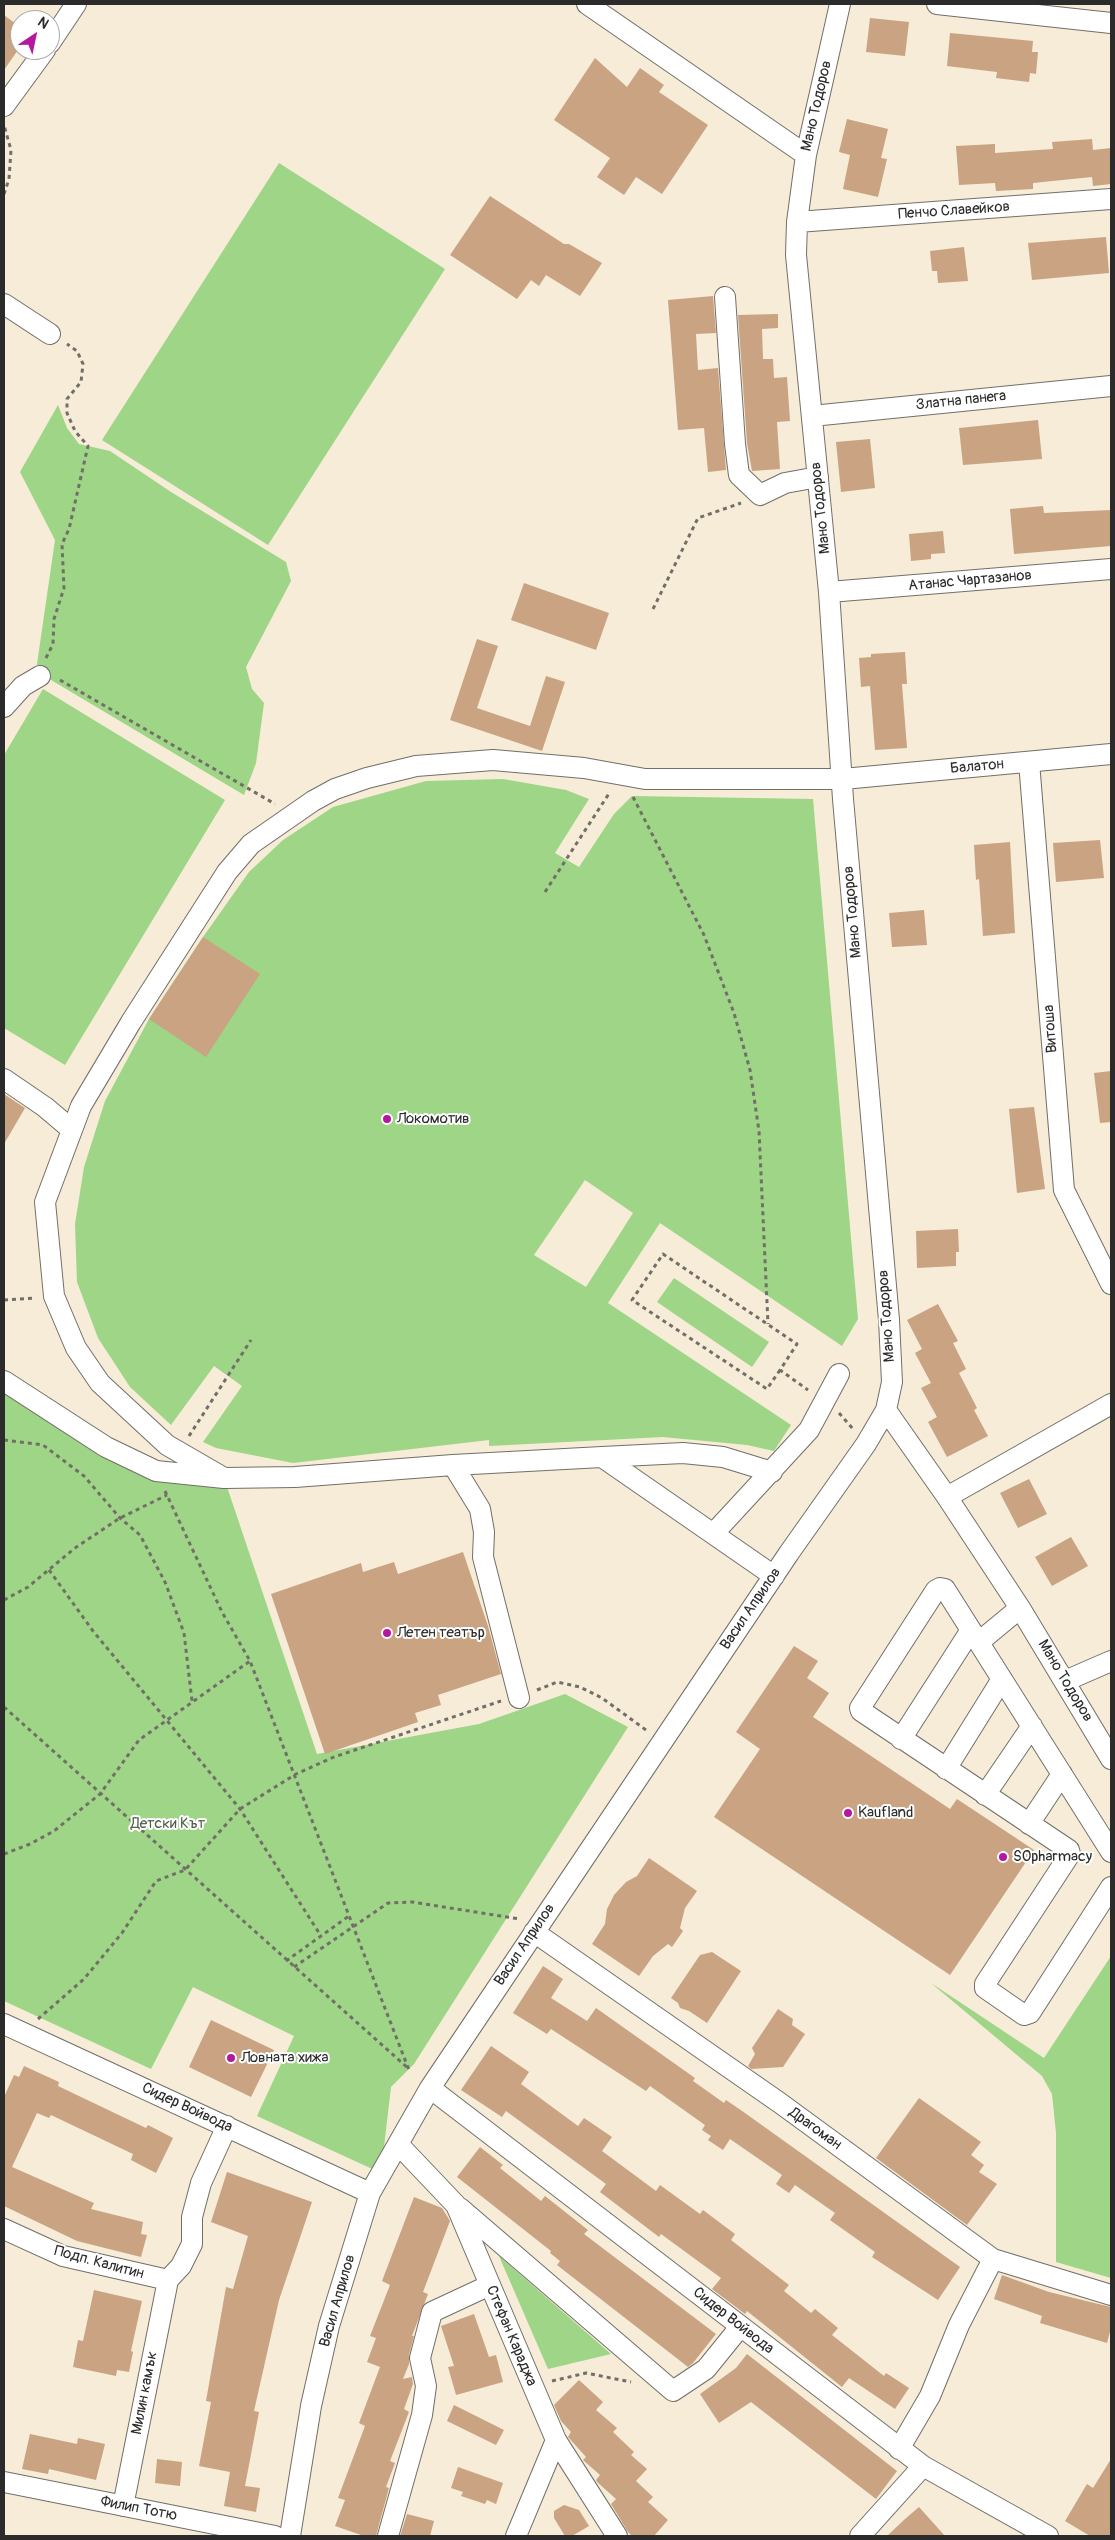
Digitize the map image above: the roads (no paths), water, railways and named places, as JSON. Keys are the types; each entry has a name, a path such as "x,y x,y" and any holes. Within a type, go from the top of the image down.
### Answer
{"street":[{"path":"60,28 76,4"},
{"path":"587,4 806,155"},
{"path":"937,4 1111,23"},
{"name":"Мано Тодоров","path":"835,8 806,155 797,222 796,254 829,592 843,779 844,819 889,1320 892,1382 886,1410 947,1496 1020,1608 1111,1759"},
{"path":"4,106 38,60"},
{"name":"Пенчо Славейков","path":"797,222 1111,199"},
{"path":"725,297 735,444 739,475 760,495 785,483 818,478"},
{"path":"4,304 50,334"},
{"name":"Златна панега","path":"812,416 1111,386"},
{"name":"Атанас Чартазанов","path":"829,592 1111,569"},
{"path":"4,707 23,686 40,676"},
{"name":"Балатон","path":"224,1478 178,1452 100,1383 76,1348 54,1296 45,1202 81,1106 131,1022 227,872 251,844 335,789 367,778 416,766 493,760 584,768 645,779 843,779 1111,754"},
{"name":"Витоша","path":"1029,762 1064,1190 1111,1284"},
{"path":"4,1079 39,1102 71,1129"},
{"path":"713,1534 772,1472 808,1430 839,1374"},
{"path":"4,1381 106,1447 156,1471 224,1478 295,1478 453,1465 683,1453 723,1456 772,1472"},
{"path":"947,1496 1111,1404"},
{"name":"Васил Априлов","path":"290,2536 311,2406 329,2326 370,2193 430,2088 662,1741 866,1444 886,1410"},
{"path":"602,1457 774,1576"},
{"path":"453,1465 480,1509 484,1532 482,1557 519,1698"},
{"path":"1111,1852 945,1589 940,1588 936,1590 860,1708 864,1714 1069,1850 1070,1854 985,1984 988,1991 1024,2015 1030,2013 1111,1887"},
{"path":"901,1739 975,1636 1020,1608"},
{"path":"1065,1682 1111,1660"},
{"path":"946,1769 1002,1679"},
{"path":"985,1795 1032,1726"},
{"path":"1029,1824 1062,1774"},
{"name":"Драгоман","path":"537,1927 992,2259 1111,2296"},
{"name":"Сидер Войвода","path":"4,2024 370,2193"},
{"name":"Сидер Войвода","path":"430,2088 923,2466 1048,2536"},
{"path":"168,2280 181,2266 192,2244 192,2217 201,2183 227,2126"},
{"name":"Стефан Караджа","path":"398,2144 456,2205 556,2440 617,2536"},
{"path":"456,2205 673,2392 706,2369 740,2327"},
{"name":"Подп. Калитин","path":"4,2229 63,2256 168,2280"},
{"path":"900,2449 930,2396 959,2325 992,2259"},
{"name":"Милин камък","path":"123,2506 168,2280"},
{"path":"388,2536 422,2415 426,2386 420,2358 432,2312 490,2285"},
{"path":"516,2536 556,2440"},
{"path":"860,2536 923,2466"},
{"name":"Филип Тотю","path":"4,2482 274,2536"}],"place":[{"name":"Локомотив","path":"387,1119"},
{"name":"Летен театър","path":"387,1633"},
{"name":"Kaufland","path":"848,1813"},
{"name":"SOpharmacy","path":"1003,1857"},
{"name":"Ловната хижа","path":"231,2058"}],"park label":[{"name":"Детски Кът","path":"168,1824"}]}
